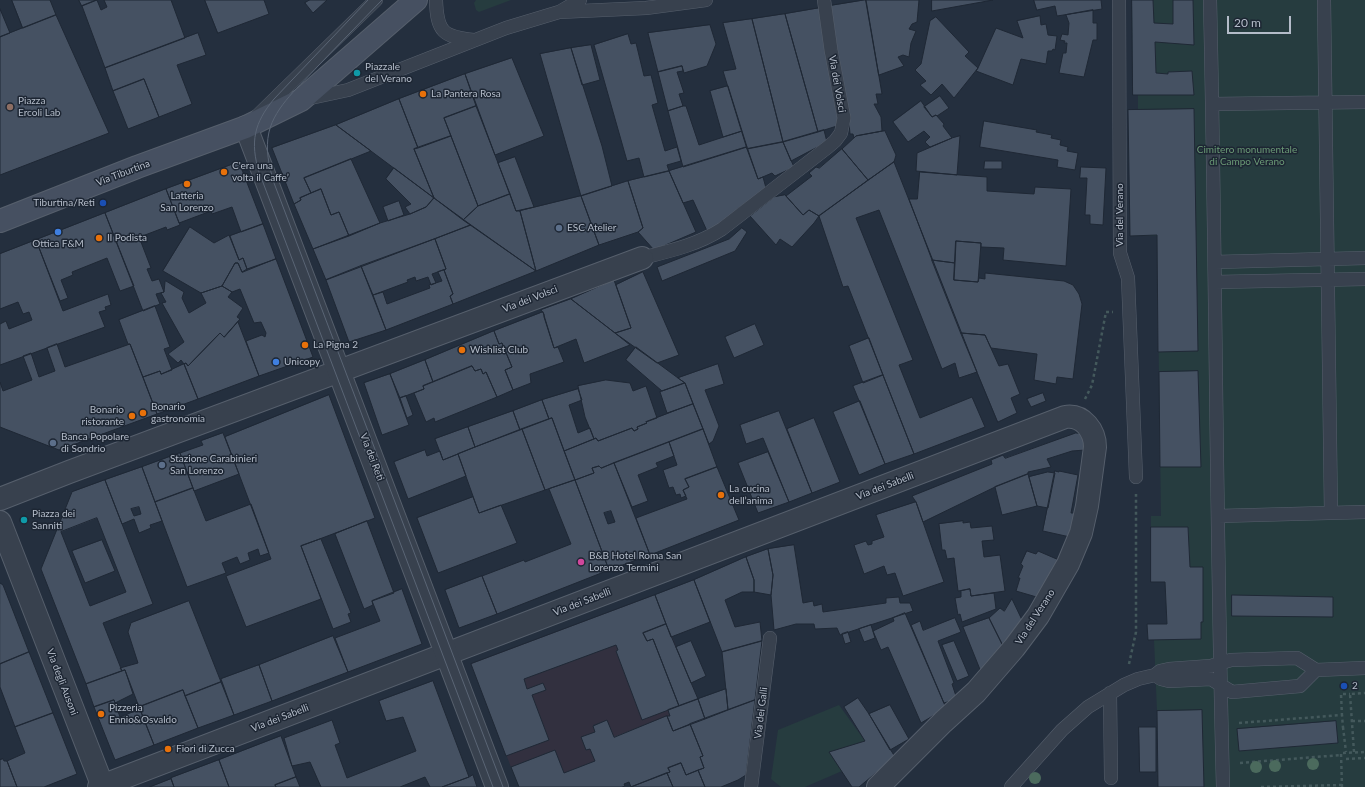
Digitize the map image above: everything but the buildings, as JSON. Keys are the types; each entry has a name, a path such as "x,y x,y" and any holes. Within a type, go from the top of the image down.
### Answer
{"main road":[{"path":"246,127 301,100 416,0"},
{"name":"Via Tiburtina","path":"0,221 137,167 246,127"}],"street":[{"name":"Via dei Reti","path":"246,127 497,787"},
{"name":"Via dei Volsci","path":"0,499 339,370 642,258"},
{"name":"Via dei Sabelli","path":"102,787 1065,417"},
{"name":"Via del Verano","path":"878,787 943,722 976,692 1002,664 1038,616 1068,564 1081,533 1088,506 1095,443 1089,427 1074,417 1065,417"},
{"name":"Via degli Ausoni","path":"0,522 102,787"}],"lane":[{"path":"246,127 376,0"},
{"path":"436,0 436,14 441,29 451,36 476,40"},
{"path":"301,100 348,90 506,28 559,12 580,0"},
{"path":"559,12 640,9 705,0"},
{"name":"Via dei Volsci","path":"642,258 695,243 722,230 828,147 841,133 844,118 831,50 824,0"},
{"name":"Via del Verano","path":"1120,0 1120,253 1128,278 1136,477"},
{"path":"1210,0 1220,686 1223,787"},
{"path":"1324,0 1331,513"},
{"path":"1212,104 1365,102"},
{"path":"1215,262 1365,258"},
{"path":"1215,282 1365,279"},
{"path":"1218,516 1365,512"},
{"name":"Via dei Galli","path":"751,787 770,638"},
{"path":"1011,787 1062,730 1088,707 1124,685 1138,679 1155,675 1169,669 1211,666 1231,660 1297,658 1316,670 1365,668"},
{"path":"1155,675 1161,679 1169,681 1211,680 1232,692 1300,686 1316,670"},
{"path":"1110,693 1111,778"}],"path":[{"path":"1082,404 1092,385 1106,312"},
{"path":"1124,685 1136,632 1136,477"},
{"path":"1346,752 1341,694 1365,693"},
{"path":"1350,694 1354,752"},
{"path":"1222,725 1342,715 1344,728"},
{"path":"1352,721 1365,721"},
{"path":"1222,765 1341,755 1341,753 1346,752 1365,752"},
{"path":"1261,787 1342,786 1341,755"},
{"path":"1346,758 1365,758"}],"shaded area":[{"path":"655,595 698,699 668,710 670,716 614,737 607,720 593,725 595,732 581,737 586,750 590,749 595,761 564,773 555,750 511,767 471,664"}],"green space":[{"path":"476,0 511,0 479,12 476,10 474,3"},
{"name":"Cimitero monumentale di Campo Verano","path":"1132,0 1365,0 1365,787 1158,787 1154,640 1148,640 1147,625 1167,624 1165,582 1151,582 1151,516 1161,516 1157,236 1130,236 1128,110 1138,109 1138,95 1133,95"},
{"path":"839,705 865,741 830,752 842,771 805,787 781,787 771,779 778,730"}],"tram line":[{"path":"368,0 267,108 258,125 256,133 256,161 493,787"},
{"path":"382,0 289,96 272,122 267,145 268,158 274,183 503,787"}],"place":[{"name":"Piazzale del Verano","path":"357,73"},
{"name":"La Pantera Rosa","path":"423,94"},
{"name":"Piazza Ercoli Lab","path":"10,107"},
{"name":"C'era una volta il Caffe’","path":"224,172"},
{"name":"Latteria San Lorenzo","path":"187,184"},
{"name":"Tiburtina/Reti","path":"103,203"},
{"name":"ESC Atelier","path":"559,228"},
{"name":"Ottica F&M","path":"58,232"},
{"name":"Il Podista","path":"99,238"},
{"name":"La Pigna 2","path":"305,345"},
{"name":"Wishlist Club","path":"462,350"},
{"name":"Unicopy","path":"276,362"},
{"name":"Bonario gastronomia","path":"143,413"},
{"name":"Bonario ristorante","path":"132,416"},
{"name":"Banca Popolare di Sondrio","path":"53,443"},
{"name":"Stazione Carabinieri San Lorenzo","path":"162,465"},
{"name":"La cucina dell’anima","path":"721,495"},
{"name":"Piazza dei Sanniti","path":"24,520"},
{"name":"B&B Hotel Roma San Lorenzo Termini","path":"581,562"},
{"name":"2","path":"1344,686"},
{"name":"Pizzeria Ennio&Osvaldo","path":"101,714"},
{"name":"Fiori di Zucca","path":"168,749"}]}
